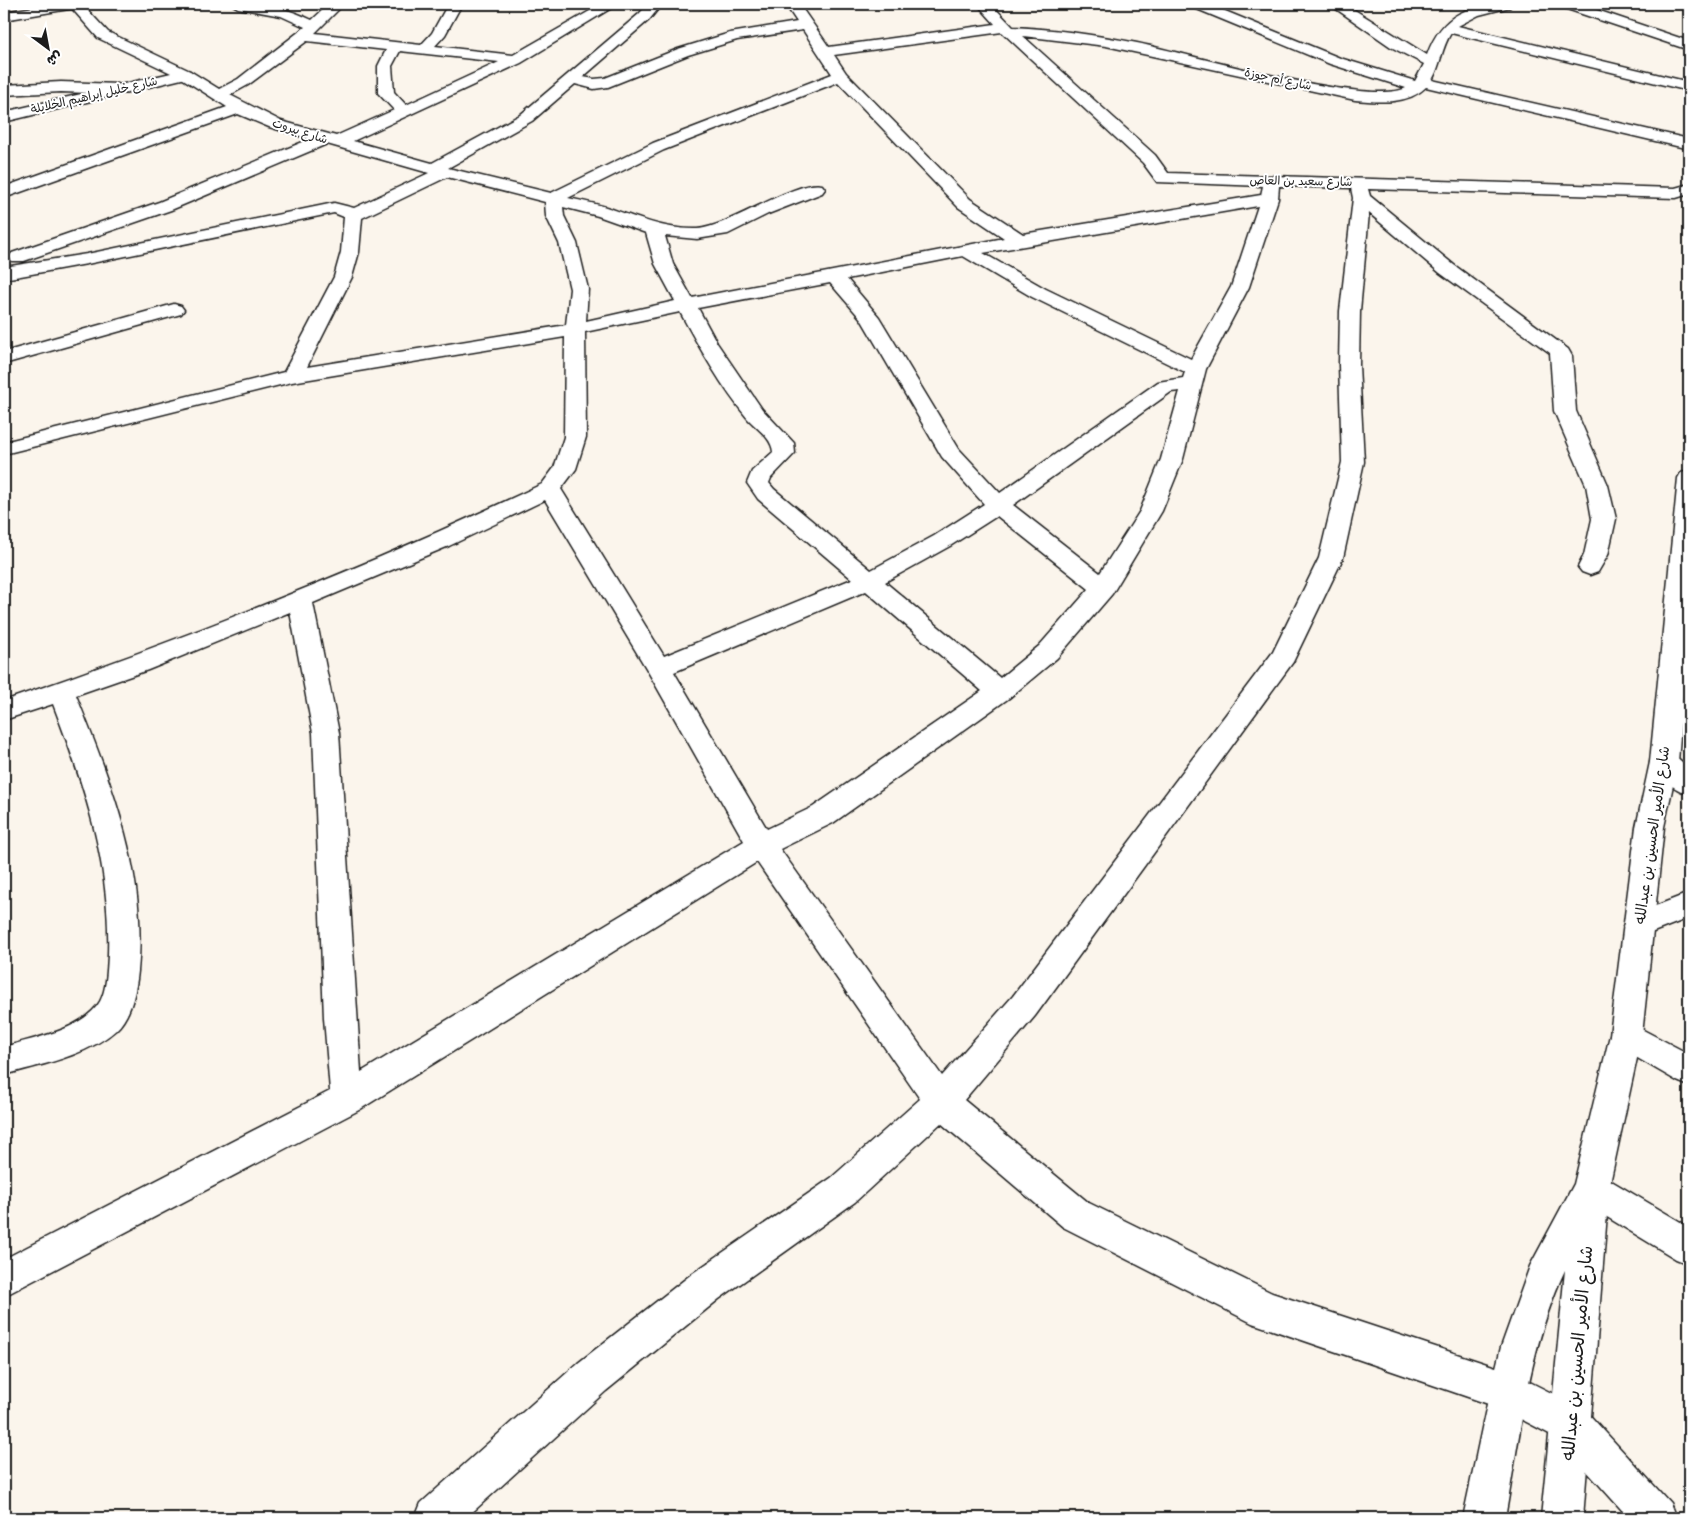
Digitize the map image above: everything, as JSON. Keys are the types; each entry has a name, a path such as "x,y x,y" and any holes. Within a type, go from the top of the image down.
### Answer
{"street":[{"path":"4,16 75,4"},
{"name":"شارع بيروت","path":"75,4 103,35 185,74 239,108 275,124 439,170 604,212 654,230 697,234 722,230 762,210 816,189"},
{"path":"238,4 285,12 309,31 395,46 516,60"},
{"path":"219,95 243,82 309,31 337,4"},
{"path":"424,50 438,35 455,4"},
{"path":"4,261 164,206 404,112 516,60 611,4"},
{"path":"353,215 439,170 526,118 574,79 644,17 655,4"},
{"path":"792,4 827,52 841,76 964,203 1020,240"},
{"path":"984,4 1007,29 1149,159 1160,191 1146,219"},
{"path":"1197,4 1335,61 1419,85 1689,144"},
{"path":"1336,4 1365,21 1409,53 1434,63"},
{"path":"1419,85 1434,63 1437,49 1447,28 1461,18 1505,4"},
{"path":"1566,4 1689,46"},
{"path":"574,79 594,84 608,82 683,52 735,36 807,25"},
{"path":"1447,28 1689,86"},
{"name":"شارع أم جوزة","path":"827,52 1007,29 1067,35 1130,46 1334,91 1391,96 1408,93 1419,85"},
{"path":"395,46 385,66 386,93 404,112"},
{"name":"شارع خليل إبراهيم الخلايلة","path":"4,117 185,74"},
{"path":"6,704 62,692 139,664 441,542 550,489 565,469 575,437 576,322 579,289 568,243 555,216 553,200 604,170 677,137 841,76"},
{"path":"4,90 62,87 118,89"},
{"path":"4,193 239,108"},
{"path":"4,439 87,416 296,370 576,322 628,316 1020,240 1146,219 1271,189"},
{"path":"4,1278 347,1099 761,845 822,814 1000,692 1048,652 1104,588 1151,510 1172,459 1194,376 1240,287 1271,189"},
{"name":"شارع سعيد بن العاص","path":"1160,191 1271,189 1676,193 1689,189"},
{"path":"1360,190 1447,269 1558,349 1562,356 1565,411 1597,485 1604,519 1596,555 1590,567"},
{"path":"436,1518 592,1377 706,1286 843,1190 941,1102 1024,1006 1097,910 1221,738 1284,656 1331,558 1353,462 1349,365 1360,190"},
{"path":"4,273 87,259 334,208 346,210 353,215"},
{"path":"4,448 296,370 343,276 350,252 353,215"},
{"path":"654,230 664,264 708,343 755,413 783,443 784,453 760,476 758,483 766,494 1000,692"},
{"path":"967,251 1039,293 1194,376"},
{"path":"834,276 869,317 950,452 998,505 1104,588"},
{"path":"4,358 174,310"},
{"path":"659,668 869,581 942,541 998,505 1050,470 1165,386 1194,376"},
{"name":"شارع الأمير الحسين بن عبدالله","path":"1562,1518 1591,1188 1626,1035 1650,827 1664,762 1687,522 1689,478"},
{"path":"550,489 659,668 761,845 941,1102 1076,1215 1265,1310 1508,1390 1571,1424 1625,1482 1655,1518"},
{"path":"300,599 326,732 340,1018 347,1099"},
{"path":"4,1061 67,1040 90,1030 106,1020 114,1008 122,976 125,934 124,900 111,827 102,795 62,692"},
{"path":"1664,762 1689,784"},
{"path":"1638,926 1689,905"},
{"path":"1626,1035 1689,1071"},
{"path":"1591,1188 1689,1246"},
{"name":"شارع الأمير الحسين بن عبدالله","path":"1484,1518 1508,1390 1538,1290 1562,1238 1591,1188"}]}
